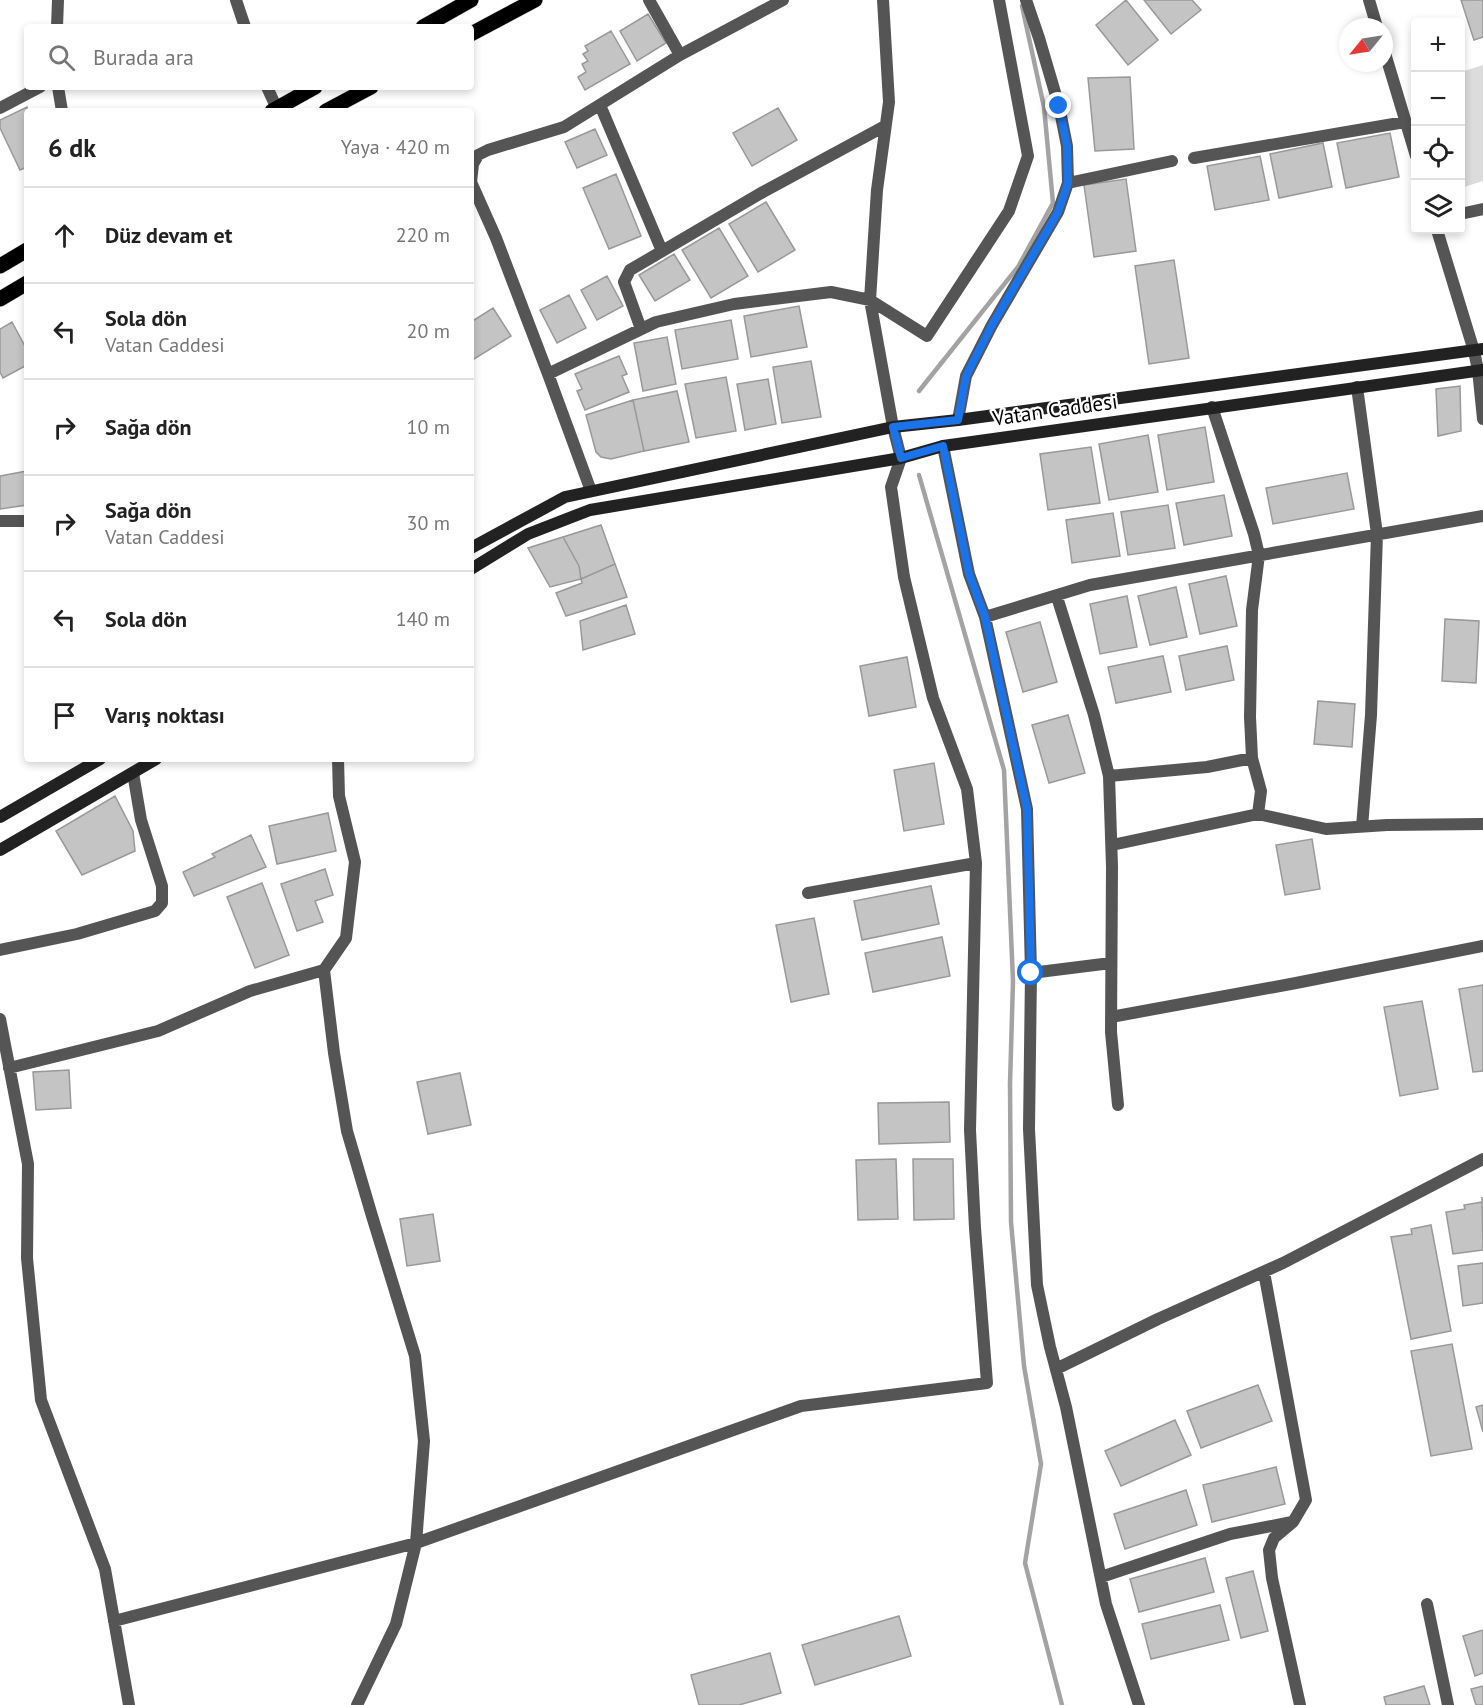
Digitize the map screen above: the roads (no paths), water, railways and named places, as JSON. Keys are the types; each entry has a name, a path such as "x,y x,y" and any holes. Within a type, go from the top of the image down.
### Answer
{"main road":[{"path":"428,24 471,0"},
{"path":"474,32 535,0"},
{"path":"279,108 310,90"},
{"path":"332,108 365,90"},
{"path":"0,266 24,252"},
{"path":"0,299 24,285"},
{"name":"Vatan Caddesi","path":"474,546 565,496 893,427 1478,350"},
{"name":"Vatan Caddesi","path":"474,567 528,534 590,510 901,458 943,446 1480,370"},
{"path":"0,817 95,762"},
{"path":"0,850 151,762"}],"street":[{"path":"57,24 58,0"},
{"path":"236,0 244,24"},
{"path":"649,0 680,55"},
{"path":"474,163 478,155 488,150 564,127 680,55 783,0"},
{"path":"114,1621 416,1543 801,1406 987,1383 970,1131 976,863 967,789 933,698 904,577 891,487 901,458 893,427 870,300 877,190 889,102 883,0"},
{"path":"548,374 656,322 734,304 831,292 870,300 927,336 1009,212 1028,156 999,0"},
{"path":"958,420 966,376 992,325 1058,212 1068,183 1067,146 1059,106 1040,38 1026,0"},
{"path":"1369,0 1374,18"},
{"path":"1390,72 1411,141"},
{"path":"0,108 34,90"},
{"path":"58,90 61,108"},
{"path":"268,90 275,108"},
{"path":"600,105 662,251"},
{"path":"1194,158 1405,122"},
{"path":"641,329 624,282 630,270 763,192 885,126"},
{"path":"1068,183 1172,161"},
{"path":"474,189 548,374 591,491"},
{"path":"1465,213 1483,208"},
{"path":"1438,234 1478,350 1483,419"},
{"path":"1357,387 1377,534 1371,716 1362,827"},
{"path":"1212,407 1259,555 1252,610 1250,717 1251,758 1261,791 1258,814"},
{"path":"943,446 969,574 985,617 1027,809 1031,973 1029,1129 1037,1285 1066,1407 1106,1604 1139,1705"},
{"path":"985,617 1057,597 1090,585 1483,516"},
{"path":"0,522 24,521"},
{"path":"1057,597 1094,715 1109,776 1112,845 1111,1032 1118,1105"},
{"path":"1109,776 1207,766 1251,758"},
{"path":"9,1068 158,1032 250,991 324,970 346,938 355,862 339,796 338,762"},
{"path":"0,950 77,934 155,911 162,903 162,886 141,820 133,773"},
{"path":"1112,845 1258,814 1326,829 1483,824"},
{"path":"808,893 976,863"},
{"path":"1111,1017 1483,946"},
{"path":"1031,973 1112,963"},
{"path":"324,970 334,1053 348,1131 415,1356 424,1441 416,1543 396,1624 357,1705"},
{"path":"0,1019 28,1164 27,1258 41,1400 105,1569 129,1705"},
{"path":"1056,1369 1158,1319 1264,1272 1396,1206 1483,1159"},
{"path":"1264,1272 1306,1500 1293,1522 1274,1538 1269,1550 1272,1578 1300,1705"},
{"path":"1101,1577 1230,1534 1293,1522"},
{"path":"1427,1604 1448,1705"}],"waterway":[{"path":"919,391 1018,267 1053,203 1044,107 1022,6"},
{"path":"919,475 1004,770 1013,981 1010,1084 1011,1222 1024,1366 1041,1464 1025,1563 1062,1705"}]}
